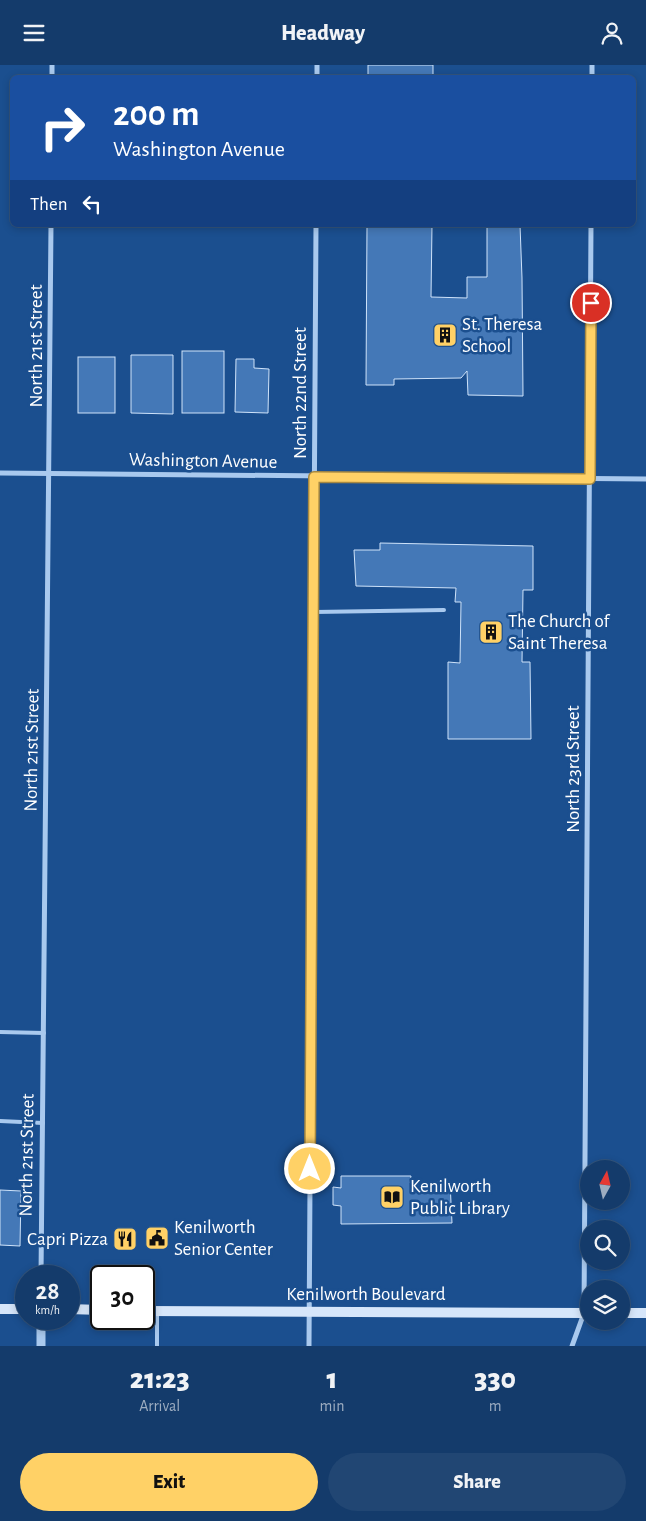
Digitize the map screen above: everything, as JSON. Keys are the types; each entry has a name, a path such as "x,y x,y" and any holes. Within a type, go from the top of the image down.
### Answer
{"main road":[{"path":"0,1309 15,1309"},
{"name":"Kenilworth Boulevard","path":"157,1311 580,1313"},
{"path":"630,1313 646,1313"}],"street":[{"name":"North 21st Street","path":"41,1265 51,227"},
{"name":"North 22nd Street","path":"309,1346 316,227"},
{"name":"North 23rd Street","path":"587,1280 591,227"},
{"name":"Washington Avenue","path":"0,473 646,479"},
{"name":"North 23rd Street","path":"572,1346 580,1328"},
{"path":"41,1330 41,1346"}],"lane":[{"path":"314,612 444,609"},
{"path":"0,1032 44,1033"},
{"path":"0,1121 43,1123"},
{"path":"157,1311 157,1346"}],"building":[{"path":"368,65 433,65 433,75 368,75"},
{"name":"St. Theresa School","path":"367,227 432,227 431,297 467,298 467,277 487,277 487,227 520,227 523,396 468,395 467,371 461,378 394,379 394,385 366,385"},
{"path":"182,351 224,351 224,413 182,413"},
{"path":"131,355 173,355 173,414 131,413"},
{"path":"78,357 115,357 115,413 78,413"},
{"path":"236,359 254,359 254,368 269,369 268,413 235,412"},
{"name":"The Church of Saint Theresa","path":"380,543 533,546 533,590 523,590 522,662 530,662 531,739 448,739 448,662 460,663 461,602 455,602 456,588 356,586 354,550 380,550"},
{"name":"Kenilworth Public Library","path":"341,1176 411,1176 410,1183 450,1182 452,1223 341,1224 341,1206 333,1205 333,1187 341,1188"},
{"path":"0,1190 21,1191 20,1246 0,1245"}],"place":[{"name":"St. Theresa School","path":"445,335"},
{"name":"The Church of Saint Theresa","path":"491,632"},
{"name":"Kenilworth Public Library","path":"392,1197"},
{"name":"Kenilworth Senior Center","path":"157,1238"},
{"name":"Capri Pizza","path":"125,1239"}],"route":[{"path":"310,1169 314,477 590,479 591,303"}]}
